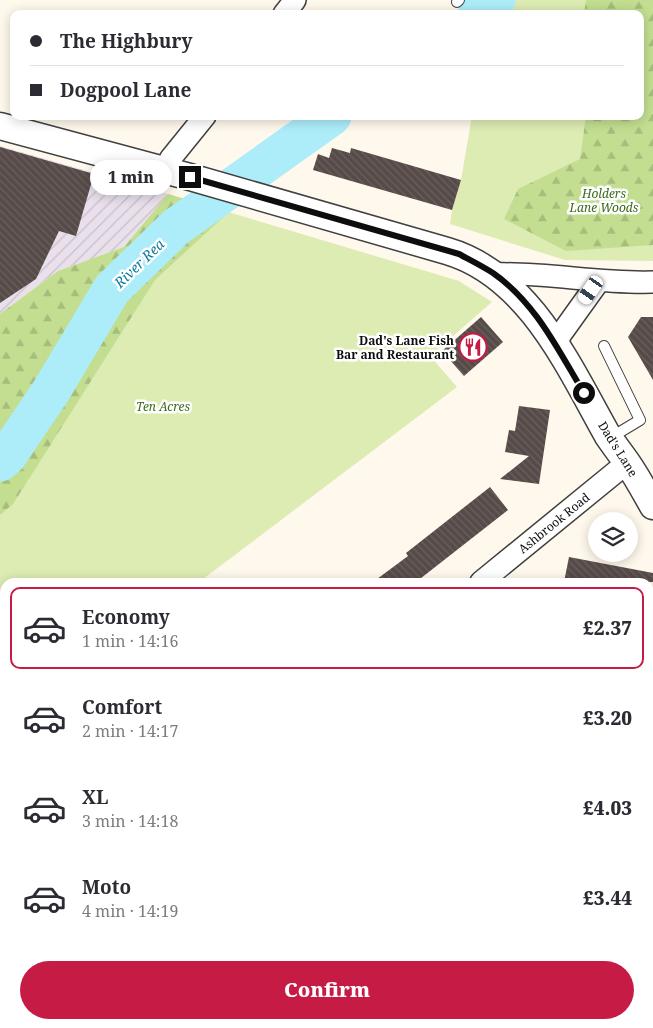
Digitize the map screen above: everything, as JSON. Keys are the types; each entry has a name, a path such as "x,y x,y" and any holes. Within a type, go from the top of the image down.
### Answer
{"street":[{"path":"287,10 295,0"},
{"path":"164,171 171,158 201,120"},
{"name":"Dad's Lane","path":"0,126 190,177 459,254 493,274 522,298 544,326 610,439 653,506"},
{"path":"493,274 520,273 599,281 653,282"},
{"path":"555,345 560,334 599,281"},
{"name":"Ashbrook Road","path":"486,578 617,471 628,465"}],"lane":[{"path":"604,346 640,420 610,439"}],"shaded area":[{"path":"0,146 168,194 124,247 58,271 0,314"}],"green space":[{"path":"496,0 653,0 653,261 565,260 450,224 461,180 471,120 644,120 644,10 492,10"},
{"name":"Holders Lane Woods","path":"586,0 653,0 653,245 566,251 504,219 518,189 580,159 585,120 644,120 644,10 585,10"},
{"name":"Ten Acres","path":"168,194 459,281 492,302 430,356 457,387 204,578 0,578 0,314 58,271 124,247"},
{"path":"168,194 229,212 155,280 13,504 0,515 0,314 58,271 124,247"}],"building":[{"path":"0,147 94,174 76,236 59,231 36,279 0,303"},
{"path":"332,148 350,153 351,148 461,180 452,210 313,170 318,154 329,158"},
{"name":"Dad's Lane Fish Bar and Restaurant","path":"481,317 503,342 464,376 442,351"},
{"path":"641,317 653,317 653,380 628,337"},
{"path":"519,406 550,410 539,484 500,479 529,456 505,452 509,430 515,431"},
{"path":"490,487 508,510 421,578 378,578 408,556 406,553"},
{"path":"569,557 653,573 653,578 565,578"}],"waterway":[{"name":"River Rea","path":"482,10 496,0"},
{"name":"River Rea","path":"0,462 7,456 51,391 112,289 176,227 326,120"}],"place":[{"name":"Dad's Lane Fish Bar and Restaurant","path":"473,347"}],"route":[{"path":"190,177 459,254 493,274 522,298 544,326 584,393"}]}
